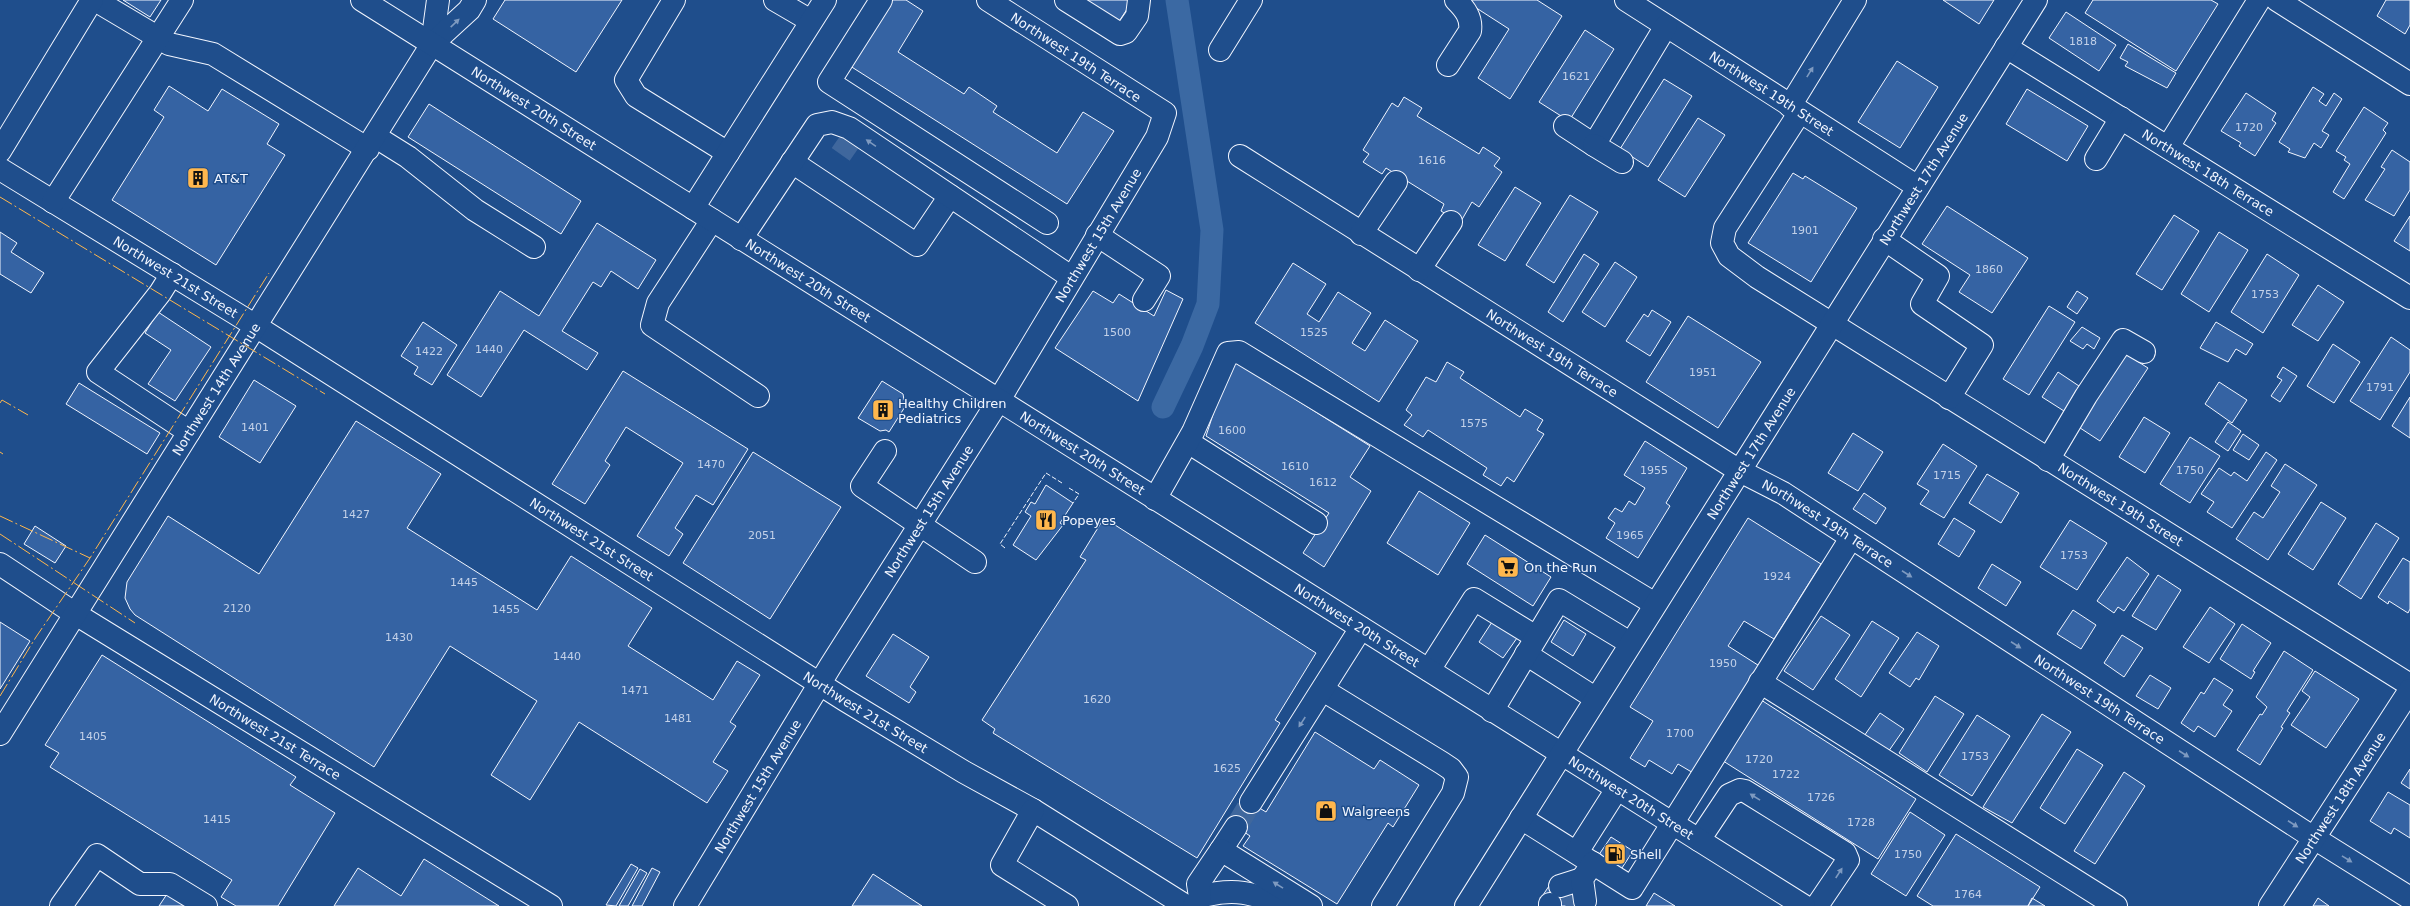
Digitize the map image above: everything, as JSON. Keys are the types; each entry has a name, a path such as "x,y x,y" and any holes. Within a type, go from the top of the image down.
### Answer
{"street":[{"path":"0,151 94,0 169,44 213,54 372,143 408,157 475,210 534,248"},
{"path":"53,202 182,0"},
{"name":"Northwest 20th Street","path":"362,0 1804,906"},
{"name":"Northwest 14th Avenue","path":"432,44 438,0"},
{"name":"Northwest 14th Avenue","path":"0,734 74,613 372,143 432,44 469,10 475,0"},
{"path":"674,0 626,80 636,96 728,153"},
{"path":"775,0 811,21"},
{"path":"693,208 825,0"},
{"path":"881,0 828,82 1047,223"},
{"name":"Northwest 19th Terrace","path":"988,0 1165,113"},
{"path":"1066,0 1120,34 1126,32 1137,16 1139,0"},
{"path":"1220,50 1251,0"},
{"path":"1448,65 1470,31 1471,25 1466,11 1456,0"},
{"name":"Northwest 19th Street","path":"1626,0 1918,186"},
{"name":"Northwest 19th Street","path":"1855,0 1795,109 1725,228 1722,243 1729,256 1744,268 1949,398 2410,684"},
{"name":"Northwest 17th Avenue","path":"1466,906 1738,470 2036,0"},
{"path":"2168,147 2259,0"},
{"path":"2277,0 2410,84"},
{"path":"1594,145 1666,26"},
{"name":"Northwest 18th Terrace","path":"2006,47 2410,298"},
{"name":"Northwest 15th Avenue","path":"685,906 820,684 999,400 1096,235 1157,138 1165,113"},
{"path":"2096,160 2121,118"},
{"path":"742,239 817,125 832,122 849,128 1071,277"},
{"path":"817,125 838,140"},
{"path":"1565,126 1622,162"},
{"path":"858,152 884,168 925,180"},
{"name":"Northwest 19th Terrace","path":"1240,156 1361,234 1738,470 1783,493 2314,838 2410,898"},
{"path":"792,162 917,245 950,196"},
{"name":"Northwest 21st Street","path":"0,169 256,326 820,684 964,772 1034,810 1193,903"},
{"path":"1361,234 1396,182"},
{"path":"712,220 658,303 652,325 758,396"},
{"path":"1419,270 1451,222"},
{"path":"1096,235 1159,276 1144,300"},
{"path":"1884,239 1938,276 1922,304 1982,345 1949,398"},
{"path":"172,274 160,293 98,372 189,432"},
{"path":"2048,460 2086,396 2123,340 2144,352"},
{"path":"1155,499 1188,442 1228,353 1239,352 1655,604"},
{"path":"1188,442 1316,523"},
{"path":"885,451 862,486 919,526 975,562"},
{"path":"1571,886 1632,888 1851,538"},
{"name":"Northwest 21st Terrace","path":"0,564 74,613 551,906"},
{"path":"1429,670 1474,599 1595,698"},
{"path":"1492,711 1559,600 1630,644"},
{"path":"1251,802 1361,628"},
{"path":"1760,682 2116,906"},
{"path":"1323,690 1442,763 1451,769 1457,777 1453,793 1383,906"},
{"name":"Northwest 18th Avenue","path":"2270,906 2410,690"},
{"path":"1571,886 1617,789"},
{"path":"1699,840 1729,795 1740,790 1745,791 1845,853 1848,860 1817,906"},
{"path":"1034,810 1002,865 1067,906"},
{"path":"1521,818 1571,886"},
{"path":"1193,903 1198,884 1236,826"},
{"path":"1221,850 1311,906"},
{"path":"61,906 97,855 140,884 170,884 206,906"},
{"path":"1193,903 1227,890 1247,893 1285,906"}],"building":[{"path":"123,0 161,0 150,17"},
{"path":"505,0 622,0 576,72 493,19"},
{"path":"888,0 906,0 923,11 898,52 964,94 969,87 997,106 993,112 1057,153 1083,112 1114,131 1067,204 847,64"},
{"path":"1076,0 1133,0 1116,26"},
{"path":"1469,0 1537,0 1562,16 1510,99 1478,78 1509,29 1467,2"},
{"path":"1943,0 1994,0 1979,24"},
{"path":"2093,0 2211,0 2218,4 2176,71 2085,13"},
{"path":"2386,0 2410,0 2410,25 2405,34 2377,16"},
{"path":"2066,12 2116,45 2099,71 2049,38"},
{"path":"1585,30 1614,49 1569,121 1539,102"},
{"path":"2128,44 2176,73 2167,88 2125,66 2128,62 2120,58"},
{"path":"1897,61 1938,87 1900,148 1858,122"},
{"path":"1664,79 1692,96 1648,167 1620,149"},
{"name":"AT&T","path":"169,86 208,111 222,89 279,124 267,144 285,155 216,265 112,200 164,117 154,110"},
{"path":"2313,87 2324,94 2319,101 2326,106 2334,93 2342,99 2322,131 2329,135 2321,148 2314,143 2305,158 2288,152 2290,149 2279,142"},
{"path":"2027,89 2088,126 2067,161 2006,124"},
{"path":"2246,93 2276,113 2272,120 2276,123 2255,156 2239,146 2241,143 2221,131"},
{"path":"1404,97 1422,108 1417,116 1479,154 1483,147 1500,158 1494,166 1502,172 1479,207 1472,202 1460,223 1441,211 1444,204 1386,168 1382,174 1363,162 1369,154 1363,150 1392,103 1398,107"},
{"path":"429,104 581,201 561,234 408,137"},
{"path":"2364,107 2388,123 2383,130 2386,133 2344,199 2333,192 2350,164 2344,160 2346,157 2336,151"},
{"path":"1698,118 1725,135 1685,197 1658,180"},
{"path":"2392,150 2410,162 2410,190 2394,216 2365,200 2385,169 2381,167"},
{"path":"1793,173 1803,179 1805,176 1857,208 1811,282 1748,243"},
{"path":"1515,187 1541,203 1505,261 1478,245"},
{"path":"1570,195 1598,212 1554,283 1526,265"},
{"path":"1947,206 2028,258 1992,313 1959,292 1970,275 1922,244"},
{"path":"2174,215 2199,231 2162,290 2136,274"},
{"path":"2410,216 2410,251 2394,241"},
{"path":"597,223 656,260 638,289 611,271 601,287 593,282 562,331 598,353 587,370 524,330 481,397 447,375 500,291 539,316"},
{"path":"0,232 17,243 11,252 44,273 31,293 0,274"},
{"path":"2219,232 2248,250 2209,312 2181,294"},
{"path":"1584,254 1599,264 1563,322 1548,312"},
{"path":"2267,254 2299,275 2263,333 2231,312"},
{"path":"1615,262 1637,277 1605,327 1582,312"},
{"path":"1293,263 1326,284 1307,314 1319,322 1338,292 1371,313 1352,343 1365,351 1385,320 1418,341 1379,402 1255,323"},
{"path":"2318,285 2344,302 2318,341 2292,325"},
{"path":"1166,290 1183,299 1138,401 1055,348 1093,291 1113,303 1119,294 1154,316"},
{"path":"2077,291 2088,298 2077,314 2067,307"},
{"path":"2049,306 2075,322 2029,395 2003,379"},
{"path":"1652,310 1671,322 1650,356 1626,341 1644,314 1648,317"},
{"path":"158,312 211,347 175,401 148,384 171,350 145,333"},
{"path":"1688,316 1761,362 1718,428 1646,382"},
{"path":"423,322 457,345 432,385 414,374 418,367 401,356"},
{"path":"2216,322 2253,344 2246,355 2236,349 2228,362 2200,348"},
{"path":"2082,327 2100,338 2094,349 2087,344 2083,349 2070,341"},
{"path":"2391,337 2410,350 2410,372 2380,420 2350,401"},
{"path":"2333,344 2360,362 2334,403 2307,386"},
{"path":"2121,351 2148,368 2100,441 2074,424"},
{"path":"1231,359 1370,446 1350,477 1371,491 1324,567 1303,553 1329,513 1206,436"},
{"path":"1447,362 1464,372 1460,378 1520,417 1525,409 1543,420 1537,430 1544,434 1514,482 1507,477 1501,486 1483,475 1487,468 1428,430 1423,437 1404,425 1412,415 1406,410 1426,377 1436,382"},
{"path":"2283,367 2297,376 2280,402 2271,396 2282,380 2277,377"},
{"path":"623,371 748,449 713,505 696,495 675,528 683,534 669,556 637,536 683,463 626,427 605,461 610,465 585,504 552,484"},
{"path":"2058,372 2079,386 2064,411 2042,397"},
{"path":"254,380 296,406 260,463 219,437"},
{"name":"Healthy Children Pediatrics","path":"882,381 903,394 904,400 908,402 889,432 886,430 880,431 858,418"},
{"path":"2219,382 2247,400 2232,423 2205,404"},
{"path":"79,383 160,433 147,454 66,404"},
{"path":"2410,397 2410,438 2392,426"},
{"path":"2144,417 2170,433 2145,473 2119,457"},
{"path":"356,421 441,474 407,528 537,610 571,556 652,608 628,646 713,700 737,661 760,675 730,722 736,726 713,762 728,771 707,803 579,722 530,800 491,775 537,701 450,646 374,767 135,615 130,609 125,598 127,582 168,516 259,574"},
{"path":"2228,422 2241,431 2228,451 2215,442"},
{"path":"1853,433 1883,452 1858,491 1828,473"},
{"path":"2243,434 2259,445 2249,460 2233,450"},
{"path":"2190,437 2220,456 2190,503 2160,484"},
{"path":"1645,441 1687,468 1666,503 1670,506 1638,558 1606,538 1615,523 1608,518 1615,508 1622,512 1629,501 1635,505 1645,488 1624,475"},
{"path":"1943,444 1977,466 1944,518 1920,504 1929,491 1917,484"},
{"path":"753,452 841,507 770,619 683,563"},
{"path":"2266,452 2277,460 2232,528 2207,512 2214,502 2201,494 2219,468 2231,476 2234,472 2247,481"},
{"path":"2285,464 2317,485 2268,560 2236,539 2254,512 2263,518 2280,492 2271,486"},
{"path":"1987,474 2019,493 2001,523 1969,503"},
{"name":"Popeyes","path":"1046,485 1073,503 1060,523 1063,525 1036,560 1013,545 1031,516 1025,512 1031,502 1035,504"},
{"path":"1419,491 1470,523 1438,575 1387,543"},
{"path":"1864,493 1886,508 1876,524 1853,509"},
{"path":"2321,502 2346,518 2313,570 2288,554"},
{"path":"1104,518 1316,653 1275,720 1280,723 1197,858 993,733 995,729 982,720 1086,560 1080,557"},
{"path":"1748,518 1821,564 1774,639 1744,621 1728,646 1761,667 1695,774 1678,764 1672,774 1649,760 1645,767 1630,758 1653,721 1630,707"},
{"path":"1954,518 1975,531 1959,557 1938,544"},
{"path":"2070,520 2107,543 2077,590 2040,567"},
{"path":"2376,523 2399,538 2361,599 2338,584"},
{"path":"35,526 66,546 55,563 24,544"},
{"path":"1485,535 1551,577 1533,606 1467,564"},
{"path":"2127,557 2149,574 2124,611 2118,607 2114,613 2097,601"},
{"path":"2403,558 2410,562 2410,609 2408,613 2389,601 2388,604 2378,597"},
{"path":"1992,564 2021,582 2006,606 1978,588"},
{"path":"2158,575 2181,590 2156,630 2132,616"},
{"path":"2210,607 2235,624 2209,663 2183,647"},
{"path":"2073,610 2096,625 2081,649 2057,634"},
{"path":"1821,616 1850,635 1813,690 1784,671"},
{"path":"1564,620 1586,634 1573,656 1551,642"},
{"path":"1872,621 1899,638 1861,697 1835,679"},
{"path":"0,622 30,641 0,689"},
{"path":"1492,622 1517,638 1503,658 1479,642"},
{"path":"2242,624 2271,643 2253,671 2255,672 2251,679 2220,659"},
{"path":"1917,632 1939,646 1919,680 1916,678 1910,687 1889,673"},
{"path":"893,634 929,657 910,687 916,692 909,703 866,676"},
{"path":"2122,635 2143,648 2124,677 2104,663"},
{"path":"2284,651 2313,670 2287,711 2290,713 2281,727 2283,728 2260,765 2237,750 2260,714 2262,715 2267,707 2256,697"},
{"path":"102,655 296,777 290,785 335,813 278,906 236,906 221,897 232,880 50,767 59,753 45,745"},
{"path":"2315,671 2359,699 2326,748 2291,725 2310,697 2302,691"},
{"path":"2150,675 2171,688 2158,709 2136,696"},
{"path":"2214,678 2233,690 2223,705 2232,711 2215,737 2198,726 2194,732 2181,723 2201,692 2204,694"},
{"path":"1935,696 1964,714 1927,772 1899,753"},
{"path":"1758,698 1916,799 1878,859 1720,759"},
{"path":"1880,713 1904,729 1886,755 1862,739"},
{"path":"2042,714 2071,732 2012,823 1983,807"},
{"path":"1977,715 2010,736 1972,796 1939,775"},
{"path":"1315,732 1374,769 1380,760 1419,785 1393,827 1388,823 1337,904 1243,846 1250,836 1228,821 1243,798 1266,812"},
{"path":"2077,749 2103,765 2065,824 2040,808"},
{"path":"2410,769 2410,789 2401,783"},
{"path":"2124,772 2145,786 2095,864 2074,851"},
{"path":"2388,792 2410,805 2410,838 2394,828 2391,834 2370,821"},
{"path":"1910,812 1945,835 1906,896 1871,874"},
{"path":"1956,834 2040,887 2028,906 1933,906 1917,896"},
{"name":"Shell","path":"1611,837 1633,851 1620,871 1598,856"},
{"path":"424,859 499,906 334,906 358,868 401,896"},
{"path":"631,864 638,868 616,906 606,905"},
{"path":"652,868 660,872 642,906 632,906"},
{"path":"640,869 647,873 628,906 619,906"},
{"path":"873,874 922,906 852,906"},
{"path":"1553,880 1592,906 1554,906 1541,898"},
{"path":"169,891 193,906 159,906"},
{"path":"1654,893 1675,906 1646,906"},
{"path":"2032,898 2045,906 2028,906"},
{"path":"2318,898 2329,906 2313,906"}],"waterway":[{"path":"1163,407 1192,346 1208,304 1212,230 1177,0"}],"tunnel":[{"path":"838,139 858,153"},
{"path":"1236,827 1251,802"},
{"path":"1566,906 1575,895"}],"fence":[{"path":"1005,548 1000,544 1046,473 1062,483"},
{"path":"1069,488 1079,494 1073,503"}],"power":[{"path":"0,197 325,394"},
{"path":"0,516 90,558 269,273"},
{"path":"0,403 2,400 28,415"},
{"path":"0,534 135,623"},
{"path":"0,696 36,637 90,558"}],"place":[{"name":"AT&T","path":"198,178"},
{"name":"Healthy Children Pediatrics","path":"883,410"},
{"name":"Popeyes","path":"1046,520"},
{"name":"On the Run","path":"1508,567"},
{"name":"Walgreens","path":"1326,811"},
{"name":"Shell","path":"1615,854"}]}
